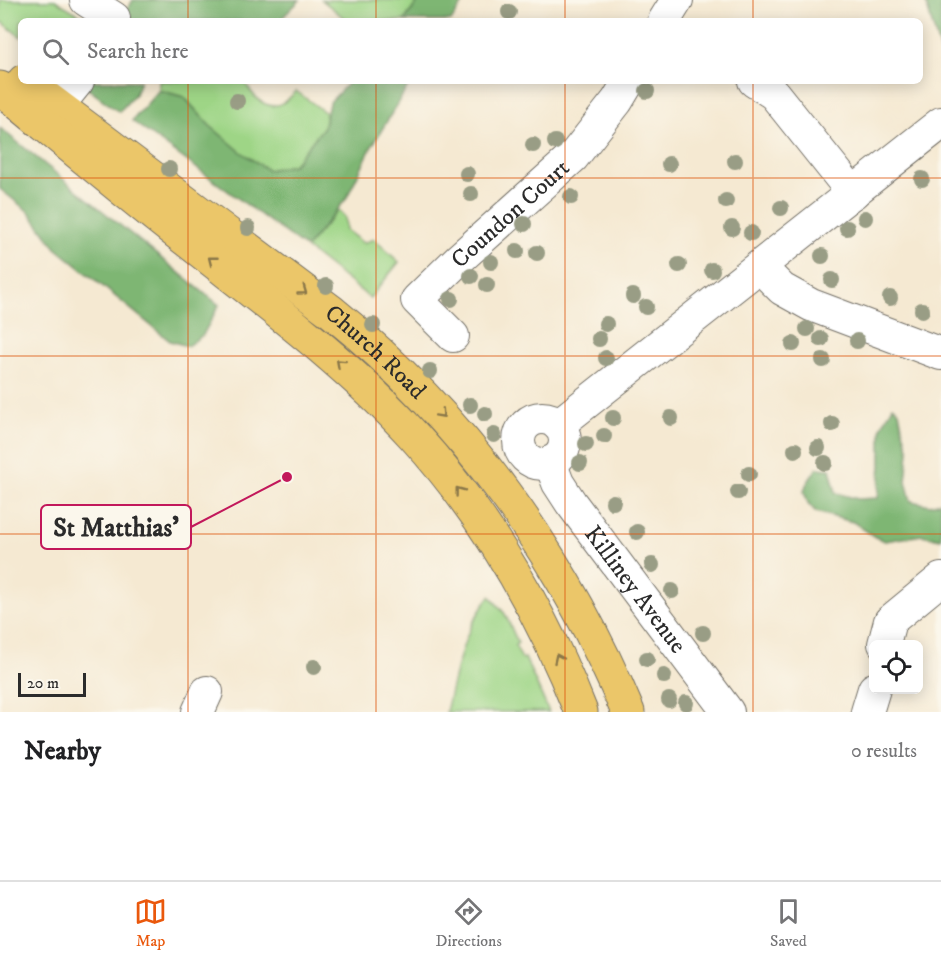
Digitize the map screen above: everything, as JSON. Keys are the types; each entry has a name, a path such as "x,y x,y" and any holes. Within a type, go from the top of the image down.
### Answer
{"main road":[{"name":"Church Road","path":"0,63 18,76"},
{"name":"Church Road","path":"29,84 59,103 332,312 400,372 433,406 473,451 540,544 581,614 628,712"},
{"name":"Church Road","path":"0,88 59,103 154,215 337,360 383,403 414,436 475,512 509,565 546,632 578,703"},
{"path":"578,703 613,677"}],"street":[{"path":"86,0 117,13"},
{"path":"666,18 677,0"},
{"name":"Coundon Court","path":"453,336 417,300 573,157 617,101 626,84"},
{"path":"759,84 774,94 853,193"},
{"name":"Killiney Avenue","path":"728,712 558,483 550,462 557,458 564,445 562,431 558,425 941,123"},
{"path":"760,267 782,289 811,305 941,354"},
{"path":"885,640 890,621 941,579"},
{"path":"867,712 872,694"}],"green space":[{"path":"0,0 55,0 85,18 18,18 18,35 0,21"},
{"path":"133,0 300,0 282,18 123,18"},
{"path":"322,0 419,0 406,18 344,18"},
{"path":"419,0 465,0 453,18 406,18"},
{"path":"925,0 941,0 941,54"},
{"path":"139,84 135,94 119,112 83,85"},
{"path":"159,84 246,84 261,102 274,106 281,104 296,91 326,113 324,127 293,165 268,170 241,152 209,125 184,97 159,90"},
{"path":"347,84 409,84 372,146 346,199 306,248 132,121 159,90 184,97 209,125 241,152 268,170 293,165 324,127 329,103"},
{"path":"0,128 219,305 203,335 187,346 170,341 56,248 29,212 0,189"},
{"path":"338,210 345,217 346,230 363,243 374,239 399,262 370,298 306,248"},
{"path":"893,406 899,411 909,451 906,481 911,501 930,505 941,502 941,539 922,535 885,541 853,522 816,512 808,503 804,492 817,468 830,469 836,493 858,499 878,498 881,428"},
{"path":"490,596 505,614 518,643 515,645 522,659 525,658 549,712 446,712 466,638 474,620"}],"place":[{"name":"St Matthias'","path":"287,477"}]}
